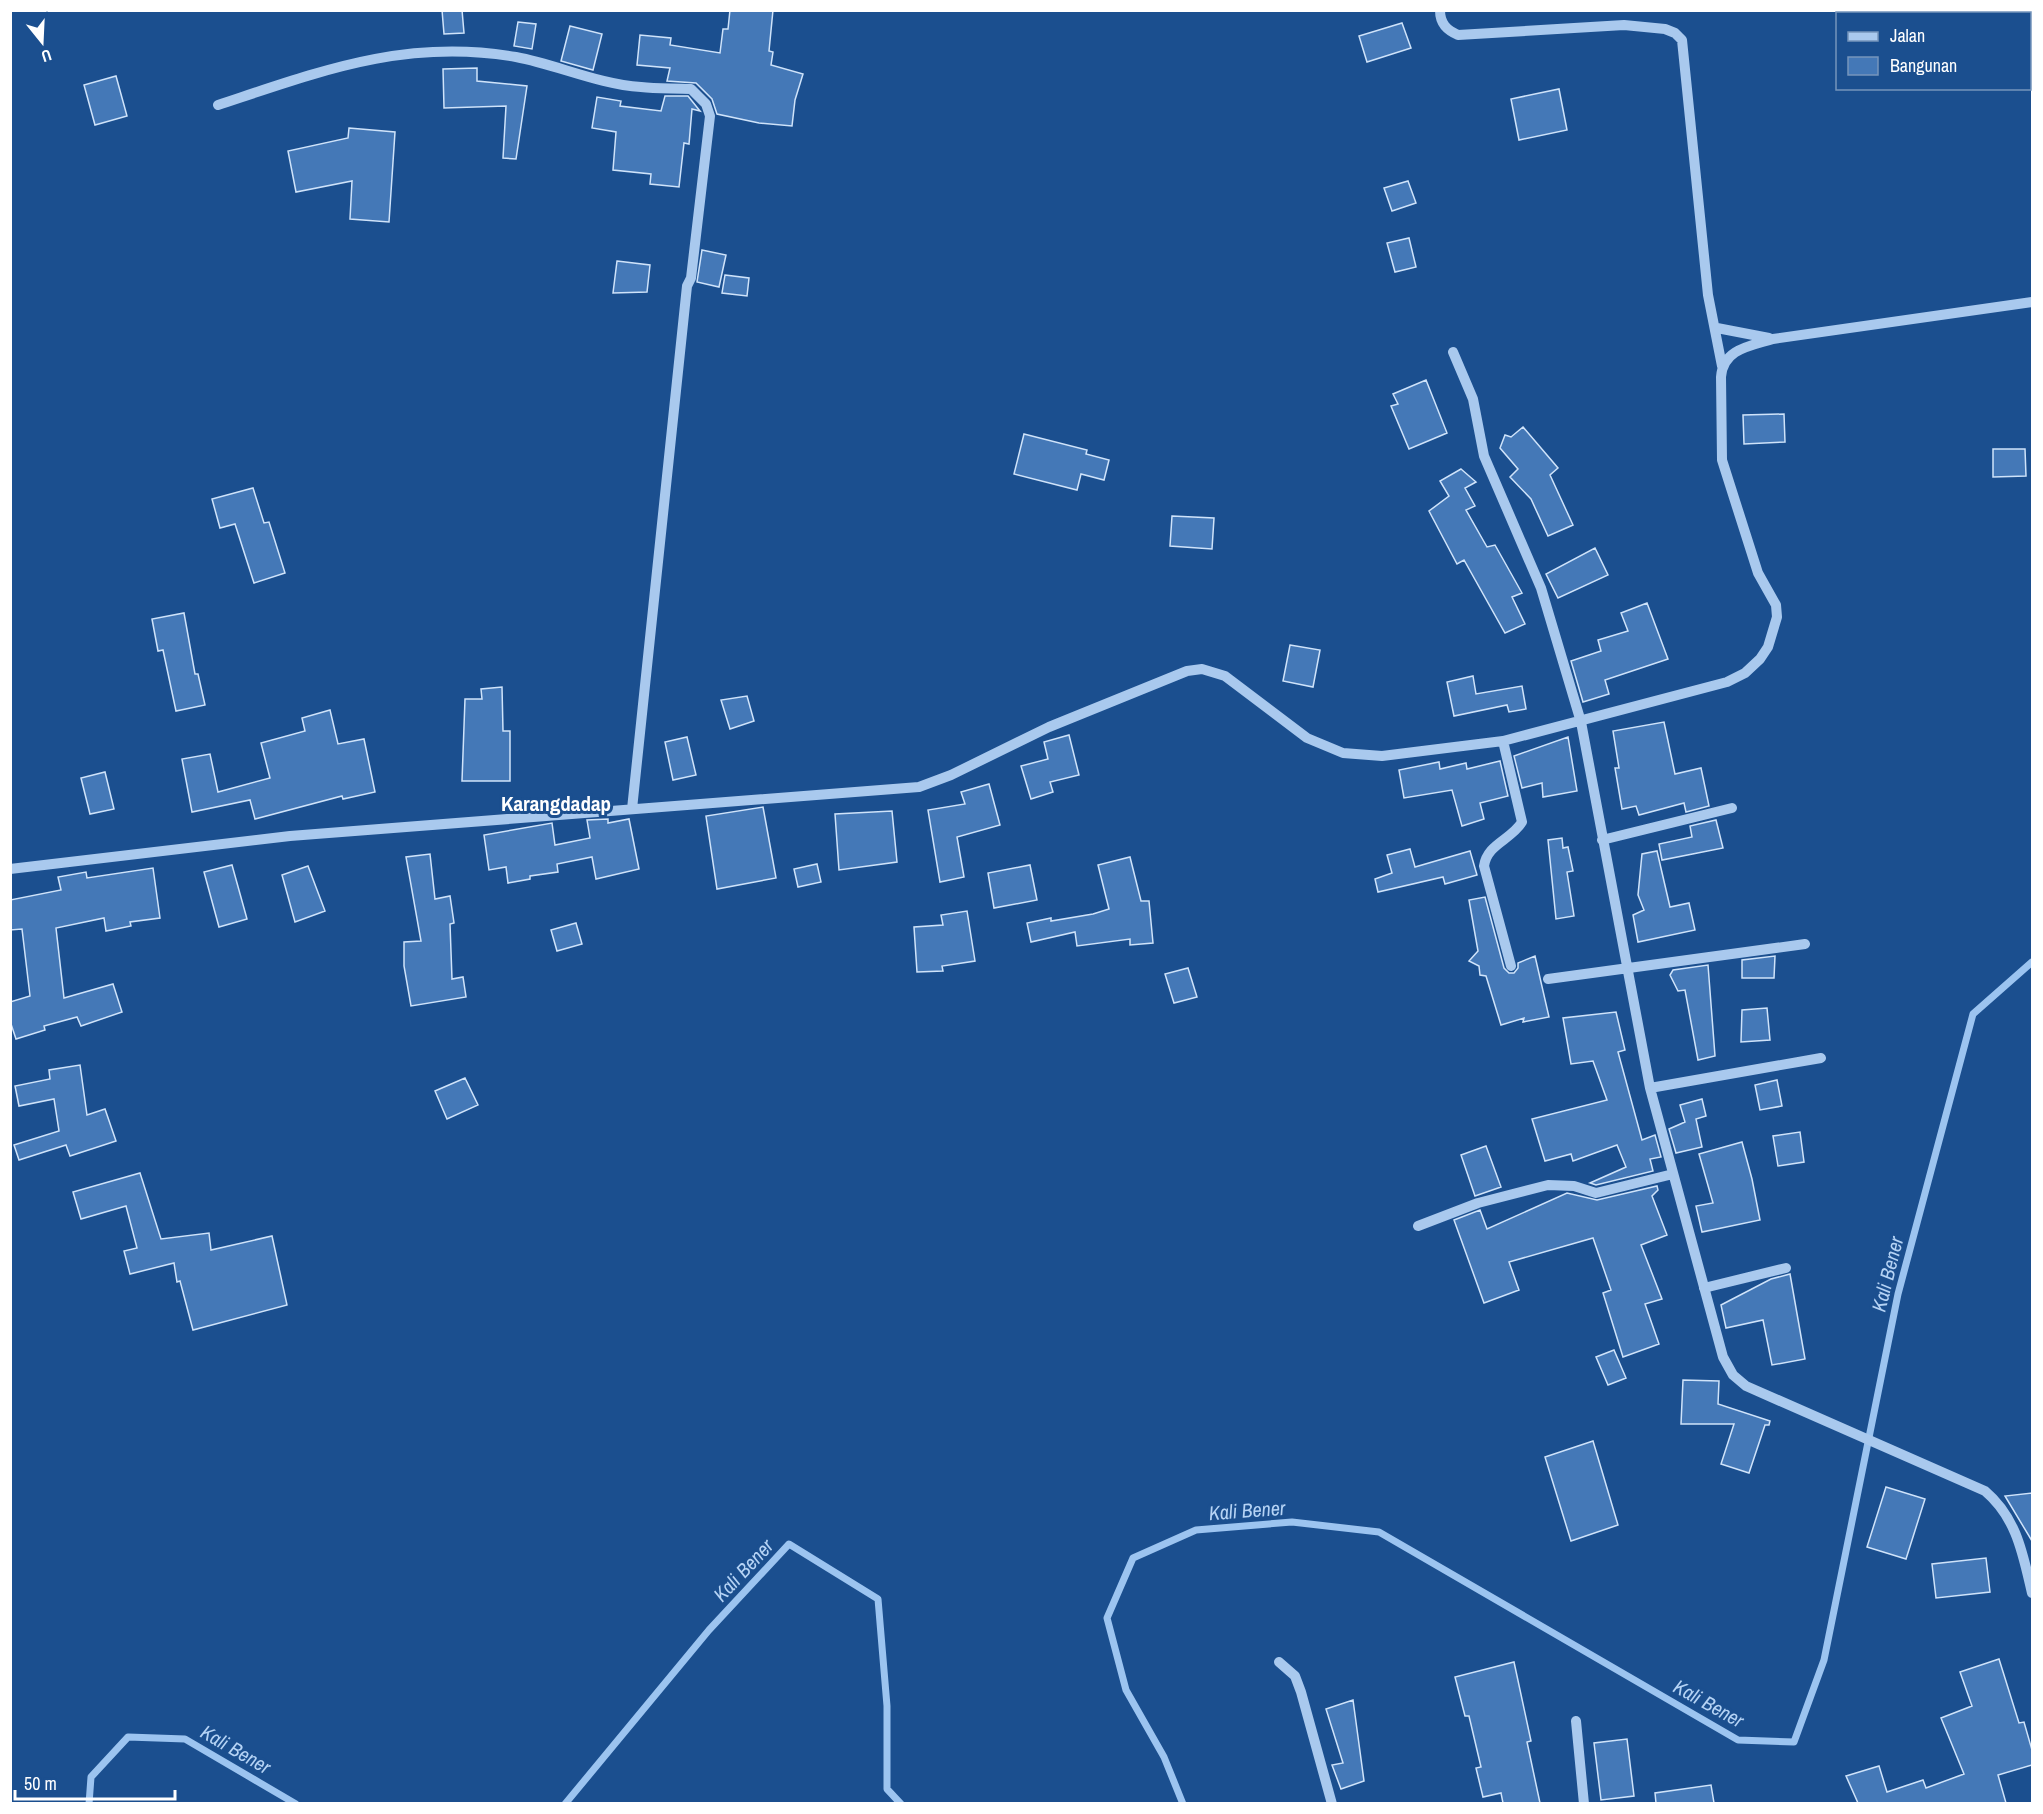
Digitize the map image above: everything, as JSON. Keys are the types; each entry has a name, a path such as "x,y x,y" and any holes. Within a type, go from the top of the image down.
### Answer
{"street":[{"path":"10,868 290,836 919,787 951,775 1060,722 1187,671 1202,669 1225,676 1307,738 1343,753 1382,756 1503,741 1727,682 1752,666 1768,646 1777,617 1776,605 1758,573 1722,460 1722,366 1717,328 1708,295 1682,40 1675,33 1665,29 1624,26 1458,36 1447,30 1442,23 1440,10"},
{"path":"218,105 321,71 382,55 446,51 516,57 640,87 691,89 706,104 710,116 691,279 687,286 632,808"},
{"path":"1722,366 1727,357 1737,350 1773,339 2032,302"},
{"path":"1717,328 1751,337 1773,339"},
{"path":"1453,352 1473,399 1484,456 1541,588 1581,722 1650,1088 1723,1357 1733,1375 1746,1386 1885,1450 1984,1491 1997,1502 2010,1520 2022,1547 2032,1593"},
{"path":"1503,741 1522,822 1517,831 1489,851 1484,866 1511,966"},
{"path":"1602,840 1732,807"},
{"path":"1548,979 1805,944"},
{"path":"1650,1088 1821,1058"},
{"path":"1418,1226 1478,1203 1548,1185 1574,1186 1596,1193 1673,1174"},
{"path":"1704,1288 1786,1268"},
{"path":"1279,1662 1295,1677 1301,1692 1332,1803"},
{"path":"1576,1721 1584,1803"}],"building":[{"path":"442,10 462,10 464,33 444,34"},
{"path":"730,10 773,10 769,51 773,52 771,65 803,74 795,100 792,126 759,123 717,114 712,99 696,83 667,81 670,68 637,65 640,35 671,38 670,45 720,53 723,29 728,29"},
{"path":"518,22 536,24 532,49 514,46"},
{"path":"1402,23 1411,48 1367,62 1359,36"},
{"path":"570,26 602,34 593,70 561,61"},
{"path":"477,68 477,81 527,86 516,159 503,158 506,106 444,108 443,69"},
{"path":"116,76 127,116 95,125 84,85"},
{"path":"1559,89 1567,130 1519,140 1511,99"},
{"path":"665,96 688,96 700,111 692,109 689,144 684,143 679,187 650,184 651,174 613,170 616,132 592,128 597,97 621,101 620,106 661,111"},
{"path":"349,128 395,132 389,222 350,219 352,181 296,192 288,151 348,138"},
{"path":"1408,181 1416,203 1392,211 1384,188"},
{"path":"1409,238 1416,267 1395,272 1387,243"},
{"path":"702,250 726,255 719,287 697,282"},
{"path":"617,261 650,265 647,292 613,293"},
{"path":"725,275 749,278 747,296 722,293"},
{"path":"1426,380 1447,433 1409,449 1391,406 1398,404 1393,394"},
{"path":"1784,414 1785,442 1744,444 1743,415"},
{"path":"1523,427 1558,468 1550,475 1573,525 1548,536 1531,499 1510,477 1518,469 1500,448 1505,435 1511,437"},
{"path":"1024,434 1087,450 1086,454 1109,460 1104,480 1081,474 1077,490 1014,474"},
{"path":"1993,449 2025,449 2026,476 1993,477"},
{"path":"1461,469 1476,482 1465,488 1475,506 1466,510 1487,547 1495,545 1522,593 1512,597 1525,624 1505,633 1464,560 1457,564 1429,511 1449,496 1440,481"},
{"path":"253,488 264,523 269,522 285,573 254,583 235,524 220,528 212,499"},
{"path":"1172,516 1214,518 1212,549 1170,546"},
{"path":"1595,548 1608,575 1558,598 1546,574"},
{"path":"1647,603 1668,659 1605,680 1609,694 1583,702 1571,661 1601,651 1598,640 1628,631 1621,613"},
{"path":"184,613 195,674 198,674 205,705 176,711 163,650 158,651 152,619"},
{"path":"1290,645 1320,650 1313,687 1283,681"},
{"path":"1473,676 1476,694 1522,686 1526,709 1509,712 1507,705 1454,716 1447,682"},
{"path":"502,687 503,731 510,731 510,781 462,781 465,699 482,699 481,689"},
{"path":"747,696 754,721 730,729 721,700"},
{"path":"330,710 338,744 364,739 375,792 343,799 342,796 255,819 250,800 192,812 182,759 210,754 218,792 270,778 261,743 305,731 302,718"},
{"path":"1664,722 1675,774 1701,768 1709,806 1686,812 1684,803 1639,815 1636,806 1622,809 1615,768 1619,768 1613,731"},
{"path":"1069,735 1079,775 1050,782 1053,792 1031,799 1021,766 1048,759 1044,742"},
{"path":"687,737 696,775 673,780 665,742"},
{"path":"1568,737 1577,791 1543,797 1542,783 1522,788 1514,756"},
{"path":"1500,761 1508,796 1480,803 1484,819 1462,826 1452,790 1404,798 1399,770 1439,762 1440,769 1466,763 1467,769"},
{"path":"105,772 114,809 90,814 81,778"},
{"path":"989,784 1000,825 957,837 964,877 940,882 928,810 965,804 961,792"},
{"path":"763,807 776,878 717,889 706,816"},
{"path":"892,811 897,862 839,870 835,814"},
{"path":"608,819 608,823 629,819 639,869 596,879 592,857 557,864 558,872 530,876 530,879 508,883 506,867 489,870 484,835 552,823 555,845 590,838 587,820"},
{"path":"1716,820 1723,848 1662,860 1659,844 1692,837 1690,826"},
{"path":"1562,838 1563,848 1568,847 1573,871 1567,872 1574,916 1556,919 1548,840"},
{"path":"1410,849 1415,867 1470,851 1477,875 1445,884 1443,877 1378,892 1375,879 1392,873 1387,855"},
{"path":"1657,851 1670,907 1689,903 1695,930 1638,942 1633,915 1644,910 1638,895 1642,854"},
{"path":"430,854 435,899 450,896 454,923 450,924 452,979 463,977 466,997 411,1006 404,966 404,942 421,941 406,857"},
{"path":"1130,857 1141,901 1149,901 1153,943 1130,945 1130,939 1077,946 1075,932 1031,942 1027,923 1093,914 1109,909 1098,865"},
{"path":"817,864 821,882 798,887 794,869"},
{"path":"232,865 247,919 219,927 204,872"},
{"path":"1030,865 1037,900 994,908 988,873"},
{"path":"308,866 325,911 295,922 282,875"},
{"path":"153,868 160,918 130,922 131,926 106,931 104,918 56,928 64,998 113,984 122,1012 81,1026 77,1017 44,1026 45,1030 16,1039 10,1021 10,1002 30,996 22,929 10,930 10,900 61,890 58,877 86,872 87,878"},
{"path":"1485,897 1504,968 1509,973 1514,973 1518,968 1518,963 1535,956 1549,1017 1523,1022 1524,1018 1501,1025 1486,976 1480,975 1479,966 1469,961 1478,951 1469,900"},
{"path":"967,911 975,961 942,966 943,971 917,972 914,927 943,925 941,915"},
{"path":"576,923 582,944 557,951 551,930"},
{"path":"1775,956 1774,978 1742,978 1742,960"},
{"path":"1708,965 1715,1056 1698,1060 1685,990 1678,991 1670,975 1673,970"},
{"path":"1188,968 1197,997 1174,1003 1165,974"},
{"path":"1767,1008 1770,1040 1741,1042 1742,1010"},
{"path":"1616,1012 1625,1050 1618,1052 1642,1140 1655,1135 1661,1157 1650,1159 1653,1171 1596,1185 1590,1183 1626,1167 1617,1145 1573,1161 1571,1154 1545,1161 1532,1119 1607,1100 1593,1061 1571,1064 1563,1018"},
{"path":"80,1065 87,1115 105,1109 116,1141 70,1156 66,1145 19,1160 14,1145 59,1131 54,1099 19,1106 15,1086 50,1079 49,1070"},
{"path":"465,1078 478,1105 447,1119 435,1091"},
{"path":"1777,1080 1782,1106 1760,1110 1755,1085"},
{"path":"1702,1099 1706,1116 1696,1119 1702,1147 1676,1153 1669,1129 1685,1122 1680,1105"},
{"path":"1800,1132 1804,1162 1778,1166 1773,1136"},
{"path":"1742,1142 1760,1220 1702,1232 1696,1206 1713,1203 1699,1154"},
{"path":"1486,1146 1501,1187 1475,1196 1461,1155"},
{"path":"140,1173 161,1239 209,1233 211,1250 272,1236 287,1305 193,1330 180,1281 177,1282 174,1263 130,1274 124,1251 137,1248 126,1206 81,1219 73,1192"},
{"path":"1657,1186 1658,1190 1652,1196 1667,1235 1641,1245 1662,1299 1645,1304 1659,1344 1623,1357 1603,1293 1611,1290 1593,1238 1509,1262 1519,1290 1484,1303 1454,1220 1480,1210 1487,1229 1567,1193 1597,1200"},
{"path":"1790,1274 1805,1359 1772,1365 1763,1320 1726,1328 1721,1305 1771,1279"},
{"path":"1614,1350 1626,1378 1608,1385 1596,1357"},
{"path":"1683,1380 1719,1381 1718,1404 1770,1421 1769,1425 1765,1425 1749,1473 1721,1464 1734,1424 1681,1424"},
{"path":"1593,1441 1618,1525 1571,1541 1545,1457"},
{"path":"1886,1487 1925,1499 1906,1559 1867,1547"},
{"path":"2032,1493 2032,1541 2005,1496"},
{"path":"1986,1558 1990,1592 1936,1598 1932,1564"},
{"path":"1999,1659 2019,1723 2024,1722 2032,1750 2032,1765 1998,1775 2006,1803 1858,1803 1846,1776 1879,1766 1887,1792 1923,1780 1926,1788 1964,1774 1941,1718 1972,1706 1960,1672"},
{"path":"1514,1662 1531,1741 1527,1742 1540,1803 1503,1803 1501,1793 1483,1797 1476,1768 1481,1767 1469,1716 1465,1716 1455,1677"},
{"path":"1353,1700 1364,1781 1341,1789 1332,1765 1343,1763 1326,1709"},
{"path":"1627,1739 1634,1796 1601,1800 1594,1743"},
{"path":"1711,1785 1714,1803 1656,1803 1655,1793"}],"waterway":[{"name":"Kali Bener","path":"1183,1804 1164,1757 1126,1690 1107,1618 1133,1558 1196,1530 1292,1522 1379,1532 1738,1740 1794,1742 1824,1660 1898,1294 1973,1014 2032,962"},
{"name":"Kali Bener","path":"565,1804 709,1630 789,1544 878,1599 887,1706 887,1789 901,1804"},
{"name":"Kali Bener","path":"89,1804 91,1777 128,1737 185,1739 296,1804"}],"district":[{"name":"Karangdadap","path":"556,803"}]}
